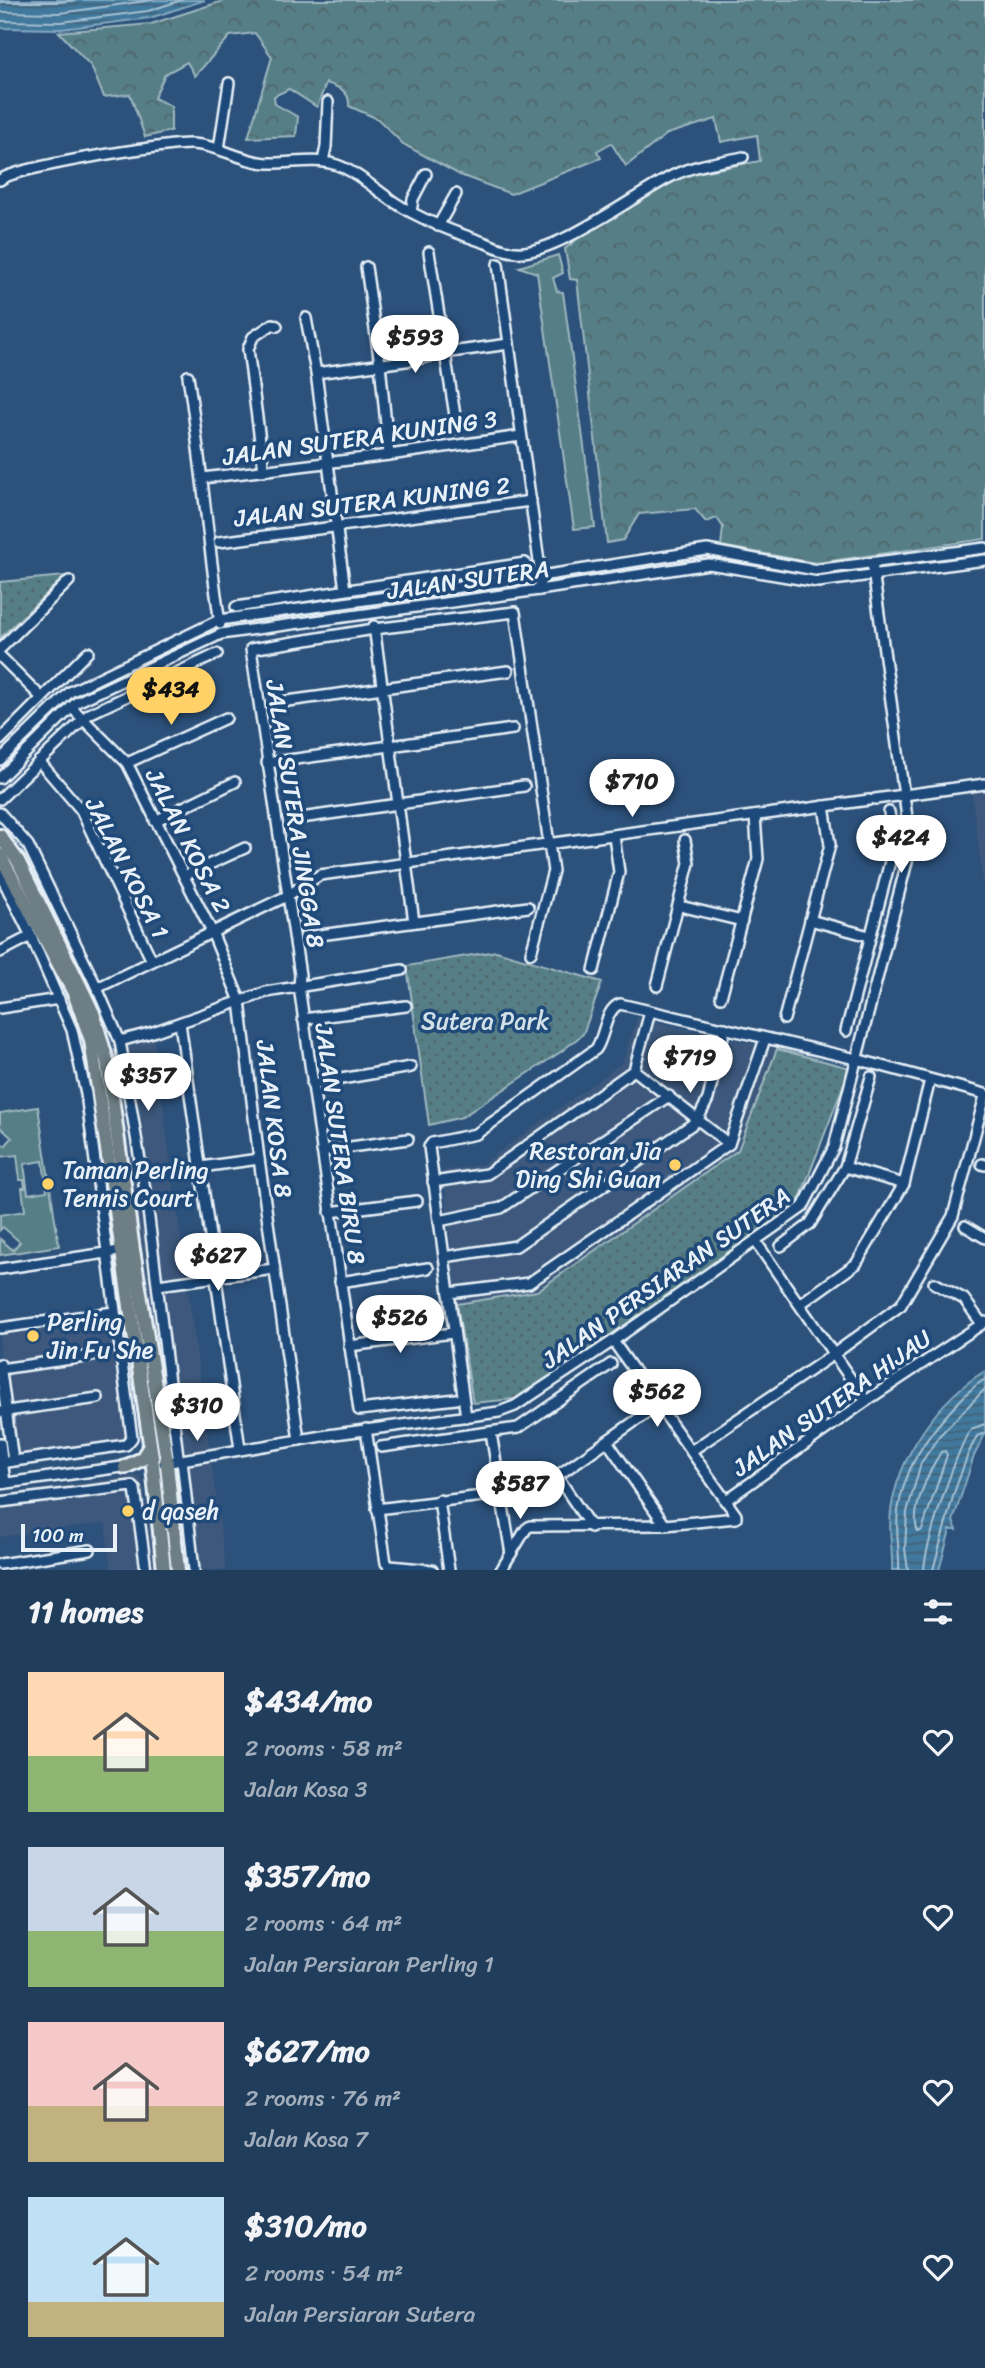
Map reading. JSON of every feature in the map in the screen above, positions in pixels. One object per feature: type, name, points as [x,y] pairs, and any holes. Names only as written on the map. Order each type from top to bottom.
[{"type":"main road","points":[[0,836],[18,861],[93,1013],[107,1061],[164,1570]]},
{"type":"main road","points":[[0,855],[74,993],[96,1060],[127,1250],[138,1276],[173,1456],[168,1478],[178,1570]]},
{"type":"main road","points":[[125,1467],[150,1458]]},
{"type":"main road","points":[[125,1467],[141,1470],[154,1481]]},
{"type":"street","points":[[219,149],[229,83]]},
{"type":"street","points":[[323,161],[328,102]]},
{"type":"street","points":[[0,180],[4,176],[29,169],[168,145],[193,144],[269,163],[323,161],[338,165],[411,212],[438,226],[517,253],[540,249],[588,226],[673,175],[743,157]]},
{"type":"street","points":[[411,212],[426,174]]},
{"type":"street","points":[[438,226],[456,194]]},
{"type":"street","points":[[429,252],[457,428]]},
{"type":"street","points":[[498,264],[541,576],[539,590]]},
{"type":"street","points":[[366,267],[380,364],[389,455]]},
{"type":"street","points":[[306,318],[345,590]]},
{"type":"street","points":[[264,471],[248,349],[253,337],[273,324],[277,326]]},
{"type":"street","points":[[316,373],[509,344]]},
{"type":"street","points":[[188,376],[221,634]]},
{"type":"street","name":"JALAN SUTERA KUNING 3","points":[[203,478],[522,436]]},
{"type":"street","name":"JALAN SUTERA KUNING 2","points":[[219,542],[531,501]]},
{"type":"street","name":"JALAN SUTERA","points":[[0,760],[70,692],[219,620],[707,551],[815,570],[985,548]]},
{"type":"street","name":"JALAN SUTERA","points":[[0,778],[71,707],[221,634],[373,622],[539,590],[709,564],[818,582],[985,560]]},
{"type":"street","points":[[236,607],[525,563]]},
{"type":"street","name":"JALAN PERSIARAN SUTERA","points":[[3,1483],[125,1467],[150,1458],[238,1449],[499,1412],[515,1406],[613,1341],[803,1207],[834,1147],[907,866],[909,832],[872,564]]},
{"type":"street","points":[[0,649],[69,580]]},
{"type":"street","points":[[370,599],[414,922]]},
{"type":"street","points":[[373,622],[514,612],[553,871],[531,953]]},
{"type":"street","name":"JALAN SUTERA JINGGA 8","points":[[299,986],[300,975],[251,649],[373,622]]},
{"type":"street","points":[[0,740],[88,652]]},
{"type":"street","points":[[0,799],[83,719],[218,654]]},
{"type":"street","points":[[0,656],[42,698],[49,713]]},
{"type":"street","points":[[280,702],[508,671]]},
{"type":"street","points":[[42,698],[57,704]]},
{"type":"street","name":"JALAN KOSA 2","points":[[71,707],[127,763],[212,932]]},
{"type":"street","points":[[127,763],[226,718]]},
{"type":"street","points":[[267,763],[513,729]]},
{"type":"street","name":"JALAN KOSA 1","points":[[39,761],[81,810],[152,961]]},
{"type":"street","points":[[155,821],[236,782]]},
{"type":"street","points":[[97,988],[287,896],[320,875],[985,784]]},
{"type":"street","points":[[294,819],[524,786]]},
{"type":"street","points":[[784,1019],[830,845],[824,806]]},
{"type":"street","points":[[846,1031],[894,846],[889,812]]},
{"type":"street","points":[[0,813],[28,845],[97,988],[120,1041],[125,1060],[158,1285],[173,1456],[194,1570]]},
{"type":"street","points":[[721,997],[758,859],[755,816]]},
{"type":"street","points":[[594,970],[619,872],[614,836]]},
{"type":"street","points":[[657,986],[680,906],[689,863],[685,840]]},
{"type":"street","points":[[184,876],[245,848]]},
{"type":"street","points":[[0,874],[31,936],[72,1030],[86,1094],[132,1438],[130,1442],[116,1446],[1,1463]]},
{"type":"street","points":[[680,906],[742,921]]},
{"type":"street","points":[[305,937],[528,907]]},
{"type":"street","points":[[810,920],[869,936]]},
{"type":"street","name":"JALAN KOSA 8","points":[[212,932],[240,1001],[259,1159],[299,1440]]},
{"type":"street","points":[[0,952],[31,936]]},
{"type":"street","points":[[120,1041],[266,992],[401,970]]},
{"type":"street","name":"JALAN SUTERA BIRU 8","points":[[299,986],[359,1410],[456,1399]]},
{"type":"street","points":[[0,1007],[59,999]]},
{"type":"street","points":[[466,1416],[429,1150],[432,1143],[476,1134],[596,1049],[605,1031],[611,1009],[620,1004],[725,1028],[856,1059],[985,1095],[953,1216],[901,1305],[691,1451]]},
{"type":"street","points":[[303,1019],[406,1006]]},
{"type":"street","points":[[433,1182],[487,1174],[634,1070],[650,1012]]},
{"type":"street","points":[[180,1023],[217,1278],[238,1449]]},
{"type":"street","points":[[444,1258],[516,1246],[697,1121],[708,1099],[725,1028]]},
{"type":"street","points":[[449,1293],[529,1283],[729,1144],[765,1039]]},
{"type":"street","points":[[107,1061],[125,1060]]},
{"type":"street","points":[[312,1084],[411,1067]]},
{"type":"street","points":[[634,1070],[729,1144]]},
{"type":"street","points":[[782,1246],[810,1224],[845,1167],[871,1077]]},
{"type":"street","points":[[800,1304],[856,1264],[904,1184],[930,1080]]},
{"type":"street","points":[[439,1220],[501,1208],[669,1096]]},
{"type":"street","points":[[322,1151],[408,1139]]},
{"type":"street","points":[[201,1167],[259,1159]]},
{"type":"street","points":[[845,1167],[904,1184]]},
{"type":"street","points":[[331,1212],[417,1201]]},
{"type":"street","points":[[965,1226],[985,1238]]},
{"type":"street","points":[[756,1242],[866,1401]]},
{"type":"street","points":[[0,1269],[127,1250]]},
{"type":"street","points":[[340,1282],[428,1268]]},
{"type":"street","points":[[158,1285],[274,1269]]},
{"type":"street","points":[[138,1276],[156,1274]]},
{"type":"street","points":[[934,1283],[964,1299],[983,1323]]},
{"type":"street","points":[[0,1328],[114,1312]]},
{"type":"street","name":"JALAN SUTERA HIJAU","points":[[501,1570],[530,1526],[665,1525],[736,1518],[725,1501],[866,1401],[983,1323]]},
{"type":"street","points":[[349,1346],[453,1333]]},
{"type":"street","points":[[613,1341],[725,1501]]},
{"type":"street","points":[[13,1461],[3,1411],[0,1367],[92,1356]]},
{"type":"street","points":[[381,1447],[517,1428],[611,1364]]},
{"type":"street","points":[[3,1411],[98,1398]]},
{"type":"street","points":[[377,1509],[531,1490],[557,1476],[658,1405]]},
{"type":"street","points":[[366,1429],[385,1561],[390,1566],[432,1570]]},
{"type":"street","points":[[491,1433],[511,1554]]},
{"type":"street","points":[[607,1441],[665,1525]]},
{"type":"street","points":[[0,1443],[3,1483]]},
{"type":"street","points":[[557,1476],[591,1527]]},
{"type":"street","points":[[0,1503],[132,1486],[135,1489],[146,1570]]},
{"type":"street","points":[[439,1500],[449,1570]]},
{"type":"street","points":[[0,1564],[90,1550]]},
{"type":"shaded area","points":[[985,788],[985,897],[971,790]]},
{"type":"shaded area","points":[[637,1018],[777,1049],[738,1149],[537,1291],[457,1304],[443,1171],[482,1164],[622,1063]]},
{"type":"shaded area","points":[[152,1025],[226,1570],[185,1570],[111,1036]]},
{"type":"shaded area","points":[[120,1310],[138,1439],[131,1451],[10,1467],[0,1398],[0,1326]]},
{"type":"shaded area","points":[[138,1475],[142,1479],[157,1570],[111,1570],[105,1523],[0,1537],[0,1494]]},
{"type":"green space","points":[[226,0],[985,0],[985,539],[816,563],[721,546],[723,527],[717,518],[706,522],[695,509],[639,514],[623,540],[607,543],[577,280],[570,279],[565,249],[583,234],[685,175],[760,161],[757,135],[721,142],[716,119],[667,134],[626,166],[611,143],[597,151],[601,158],[511,194],[460,175],[403,144],[378,119],[349,106],[348,97],[343,90],[326,83],[317,107],[289,89],[274,96],[275,104],[298,117],[296,136],[248,138],[272,57],[255,33],[230,36],[195,76],[187,62],[165,74],[154,98],[171,106],[171,131],[145,137],[130,94],[104,97],[91,66],[59,32],[151,24]]},
{"type":"green space","points":[[558,255],[563,273],[553,278],[557,291],[563,292],[595,527],[574,529],[537,273],[519,267]]},
{"type":"green space","points":[[65,576],[0,638],[0,582]]},
{"type":"green space","name":"Sutera Park","points":[[496,951],[602,982],[583,1034],[562,1051],[462,1117],[429,1125],[407,966]]},
{"type":"green space","points":[[777,1049],[850,1068],[797,1206],[581,1356],[514,1399],[473,1403],[457,1304],[537,1291],[738,1150]]},
{"type":"green space","name":"Taman Perling Tennis Court","points":[[38,1107],[59,1246],[0,1255],[0,1239],[13,1250],[20,1242],[3,1227],[0,1230],[0,1215],[25,1211],[22,1188],[25,1188],[24,1180],[20,1180],[17,1155],[0,1157],[0,1142],[5,1146],[12,1138],[0,1127],[0,1113]],"holes":[[[43,1161],[47,1191],[28,1194],[24,1164]]]},
{"type":"water","points":[[0,0],[205,0],[150,18],[61,29],[0,28]]},
{"type":"water","points":[[985,1371],[985,1434],[974,1456],[953,1521],[957,1530],[950,1530],[939,1570],[892,1570],[891,1511],[895,1491],[911,1450],[936,1413],[951,1397]]},
{"type":"place","name":"Restoran Jia Ding Shi Guan","points":[[675,1165]]},
{"type":"place","name":"Taman Perling Tennis Court","points":[[48,1184]]},
{"type":"place","name":"Perling Jin Fu She","points":[[33,1336]]},
{"type":"place","name":"d qaseh","points":[[128,1511]]}]
